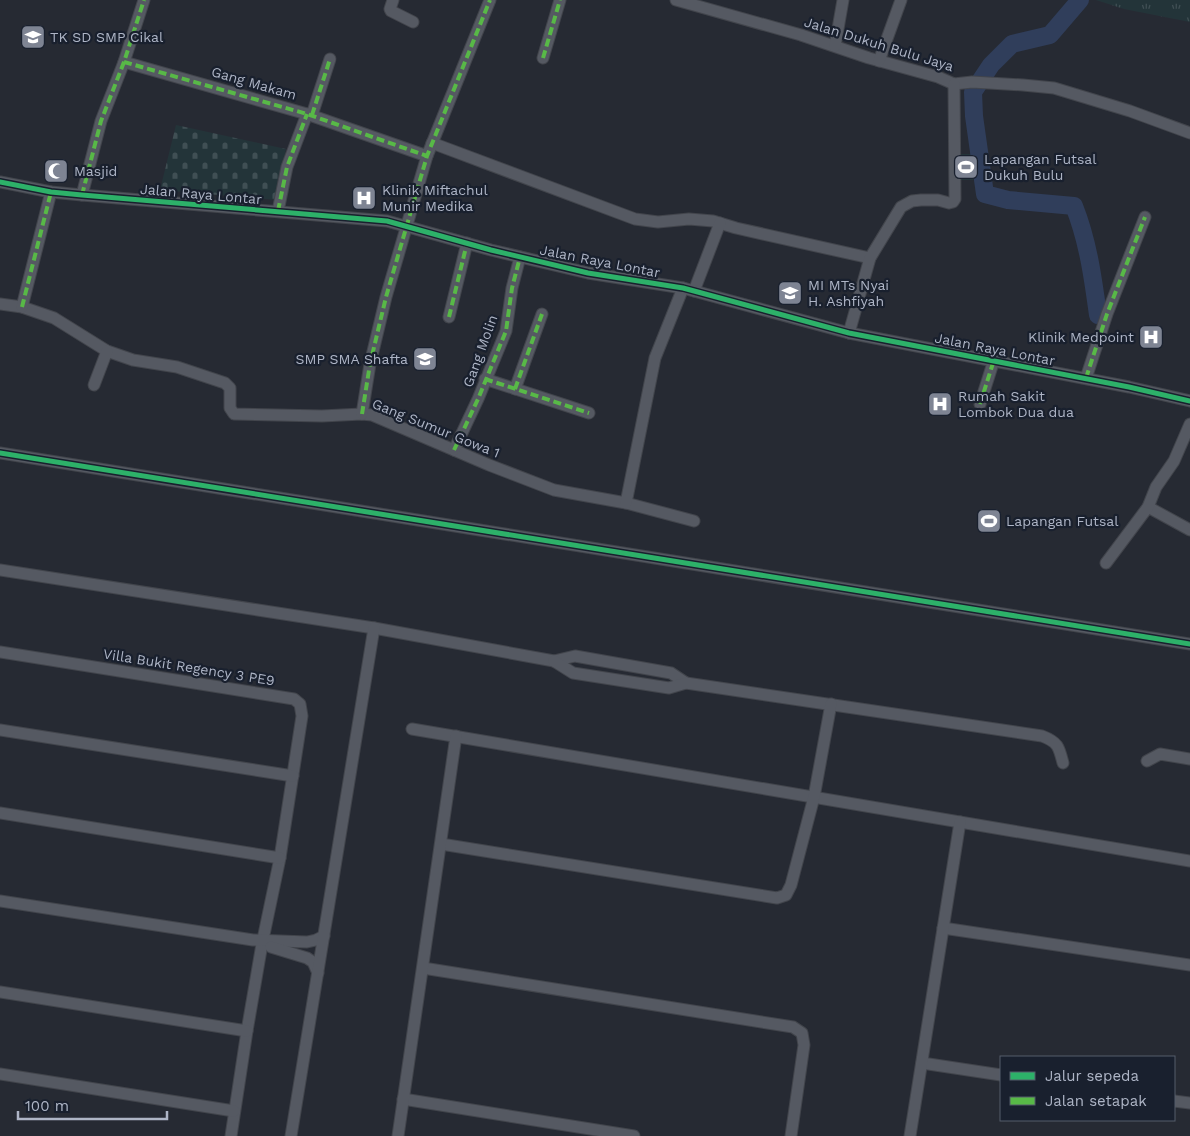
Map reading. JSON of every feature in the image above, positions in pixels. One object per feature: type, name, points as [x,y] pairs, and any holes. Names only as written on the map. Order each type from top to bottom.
[{"type":"street","points":[[82,195],[101,120],[124,62],[144,0]]},
{"type":"street","points":[[394,0],[391,11],[413,22]]},
{"type":"street","points":[[362,414],[370,364],[406,226],[427,156],[490,0]]},
{"type":"street","points":[[543,58],[560,0]]},
{"type":"street","name":"Jalan Dukuh Bulu Jaya","points":[[676,0],[693,2],[938,77],[954,84],[972,82],[1023,84],[1054,88],[1130,111],[1190,133]]},
{"type":"street","points":[[835,46],[843,0]]},
{"type":"street","points":[[879,60],[901,0]]},
{"type":"street","points":[[330,59],[309,114],[427,156]]},
{"type":"street","name":"Gang Makam","points":[[124,62],[309,114],[287,167],[278,211]]},
{"type":"street","points":[[849,333],[870,258],[901,207],[905,204],[921,200],[938,200],[948,203],[954,201],[956,184],[954,84]]},
{"type":"street","points":[[432,143],[489,166],[635,219],[658,222],[702,219],[870,258]]},
{"type":"street","name":"Jalan Raya Lontar","points":[[0,182],[51,192],[371,218],[588,273],[688,289],[849,333],[1086,378],[1190,401]]},
{"type":"street","points":[[22,307],[51,192]]},
{"type":"street","points":[[1086,378],[1107,314],[1145,218]]},
{"type":"street","points":[[626,503],[655,358],[720,223]]},
{"type":"street","points":[[449,317],[467,243]]},
{"type":"street","name":"Gang Molin","points":[[454,450],[478,399],[506,331],[512,288],[520,257]]},
{"type":"street","name":"Gang Sumur Gowa 1","points":[[0,304],[22,307],[54,318],[108,351],[133,360],[177,368],[225,383],[230,388],[231,411],[238,415],[372,415],[554,490],[626,503],[694,521]]},
{"type":"street","points":[[515,389],[542,314]]},
{"type":"street","points":[[94,385],[108,351]]},
{"type":"street","points":[[980,404],[994,360]]},
{"type":"street","points":[[486,379],[589,413]]},
{"type":"street","points":[[1106,563],[1148,507],[1156,487],[1174,461],[1190,424]]},
{"type":"street","points":[[0,454],[1190,644]]},
{"type":"street","points":[[1148,507],[1190,530]]},
{"type":"street","points":[[0,570],[374,628],[554,661],[575,656],[671,674],[686,684]]},
{"type":"street","points":[[291,1136],[374,628]]},
{"type":"street","name":"Villa Bukit Regency 3 PE9","points":[[0,652],[294,699],[300,704],[302,716],[280,858],[259,942],[231,1136]]},
{"type":"street","points":[[554,661],[573,674],[669,688],[686,684],[1042,736],[1054,740],[1060,750],[1063,763]]},
{"type":"street","points":[[441,844],[777,898],[786,895],[791,885],[814,797],[831,704]]},
{"type":"street","points":[[412,729],[1190,861]]},
{"type":"street","points":[[0,730],[293,776]]},
{"type":"street","points":[[398,1136],[456,736]]},
{"type":"street","points":[[1147,761],[1160,754],[1190,759]]},
{"type":"street","points":[[0,813],[280,858]]},
{"type":"street","points":[[910,1136],[960,822]]},
{"type":"street","points":[[0,901],[259,942],[307,942],[324,936]]},
{"type":"street","points":[[943,928],[1190,965]]},
{"type":"street","points":[[259,942],[308,958],[318,972]]},
{"type":"street","points":[[423,968],[794,1027],[802,1033],[804,1046],[791,1136]]},
{"type":"street","points":[[0,992],[247,1030]]},
{"type":"street","points":[[922,1063],[1000,1075]]},
{"type":"street","points":[[0,1074],[234,1111]]},
{"type":"street","points":[[403,1099],[634,1136]]},
{"type":"street","points":[[1175,1101],[1190,1103]]},
{"type":"green space","points":[[1096,0],[1190,0],[1190,22],[1124,9]]},
{"type":"green space","points":[[176,125],[286,149],[277,200],[160,190]]},
{"type":"green space","name":"Lapangan Futsal Dukuh Bulu","points":[[959,154],[974,154],[973,180],[959,180]]},
{"type":"waterway","points":[[1080,0],[1050,35],[1012,44],[991,65],[973,92],[974,116],[985,194],[1008,200],[1074,206],[1092,273],[1098,315]]},
{"type":"marked path","points":[[82,195],[101,121],[124,62],[144,0]]},
{"type":"marked path","points":[[362,414],[370,364],[386,297],[427,156],[490,0]]},
{"type":"marked path","points":[[543,58],[560,0]]},
{"type":"marked path","points":[[312,115],[330,59]]},
{"type":"marked path","points":[[124,62],[307,114],[427,156]]},
{"type":"marked path","points":[[278,211],[287,167],[307,114]]},
{"type":"marked path","points":[[22,307],[51,192]]},
{"type":"marked path","points":[[1086,378],[1107,314],[1145,217]]},
{"type":"marked path","points":[[449,317],[467,243]]},
{"type":"marked path","points":[[454,450],[478,399],[506,331],[512,288],[520,257]]},
{"type":"marked path","points":[[515,389],[542,314]]},
{"type":"marked path","points":[[980,404],[994,360]]},
{"type":"marked path","points":[[485,379],[589,413]]},
{"type":"cycle path","points":[[0,182],[51,192],[387,221],[491,250],[588,273],[683,288],[849,333],[1129,387],[1190,401]]},
{"type":"cycle path","points":[[0,453],[1190,644]]},
{"type":"place","name":"TK SD SMP Cikal","points":[[33,37]]},
{"type":"place","name":"Lapangan Futsal Dukuh Bulu","points":[[966,167]]},
{"type":"place","name":"Masjid","points":[[56,171]]},
{"type":"place","name":"Klinik Miftachul Munir Medika","points":[[364,198]]},
{"type":"place","name":"MI MTs Nyai H. Ashfiyah","points":[[790,293]]},
{"type":"place","name":"Klinik Medpoint","points":[[1151,337]]},
{"type":"place","name":"SMP SMA Shafta","points":[[425,359]]},
{"type":"place","name":"Rumah Sakit Lombok Dua dua","points":[[940,404]]},
{"type":"place","name":"Lapangan Futsal","points":[[989,521]]}]
